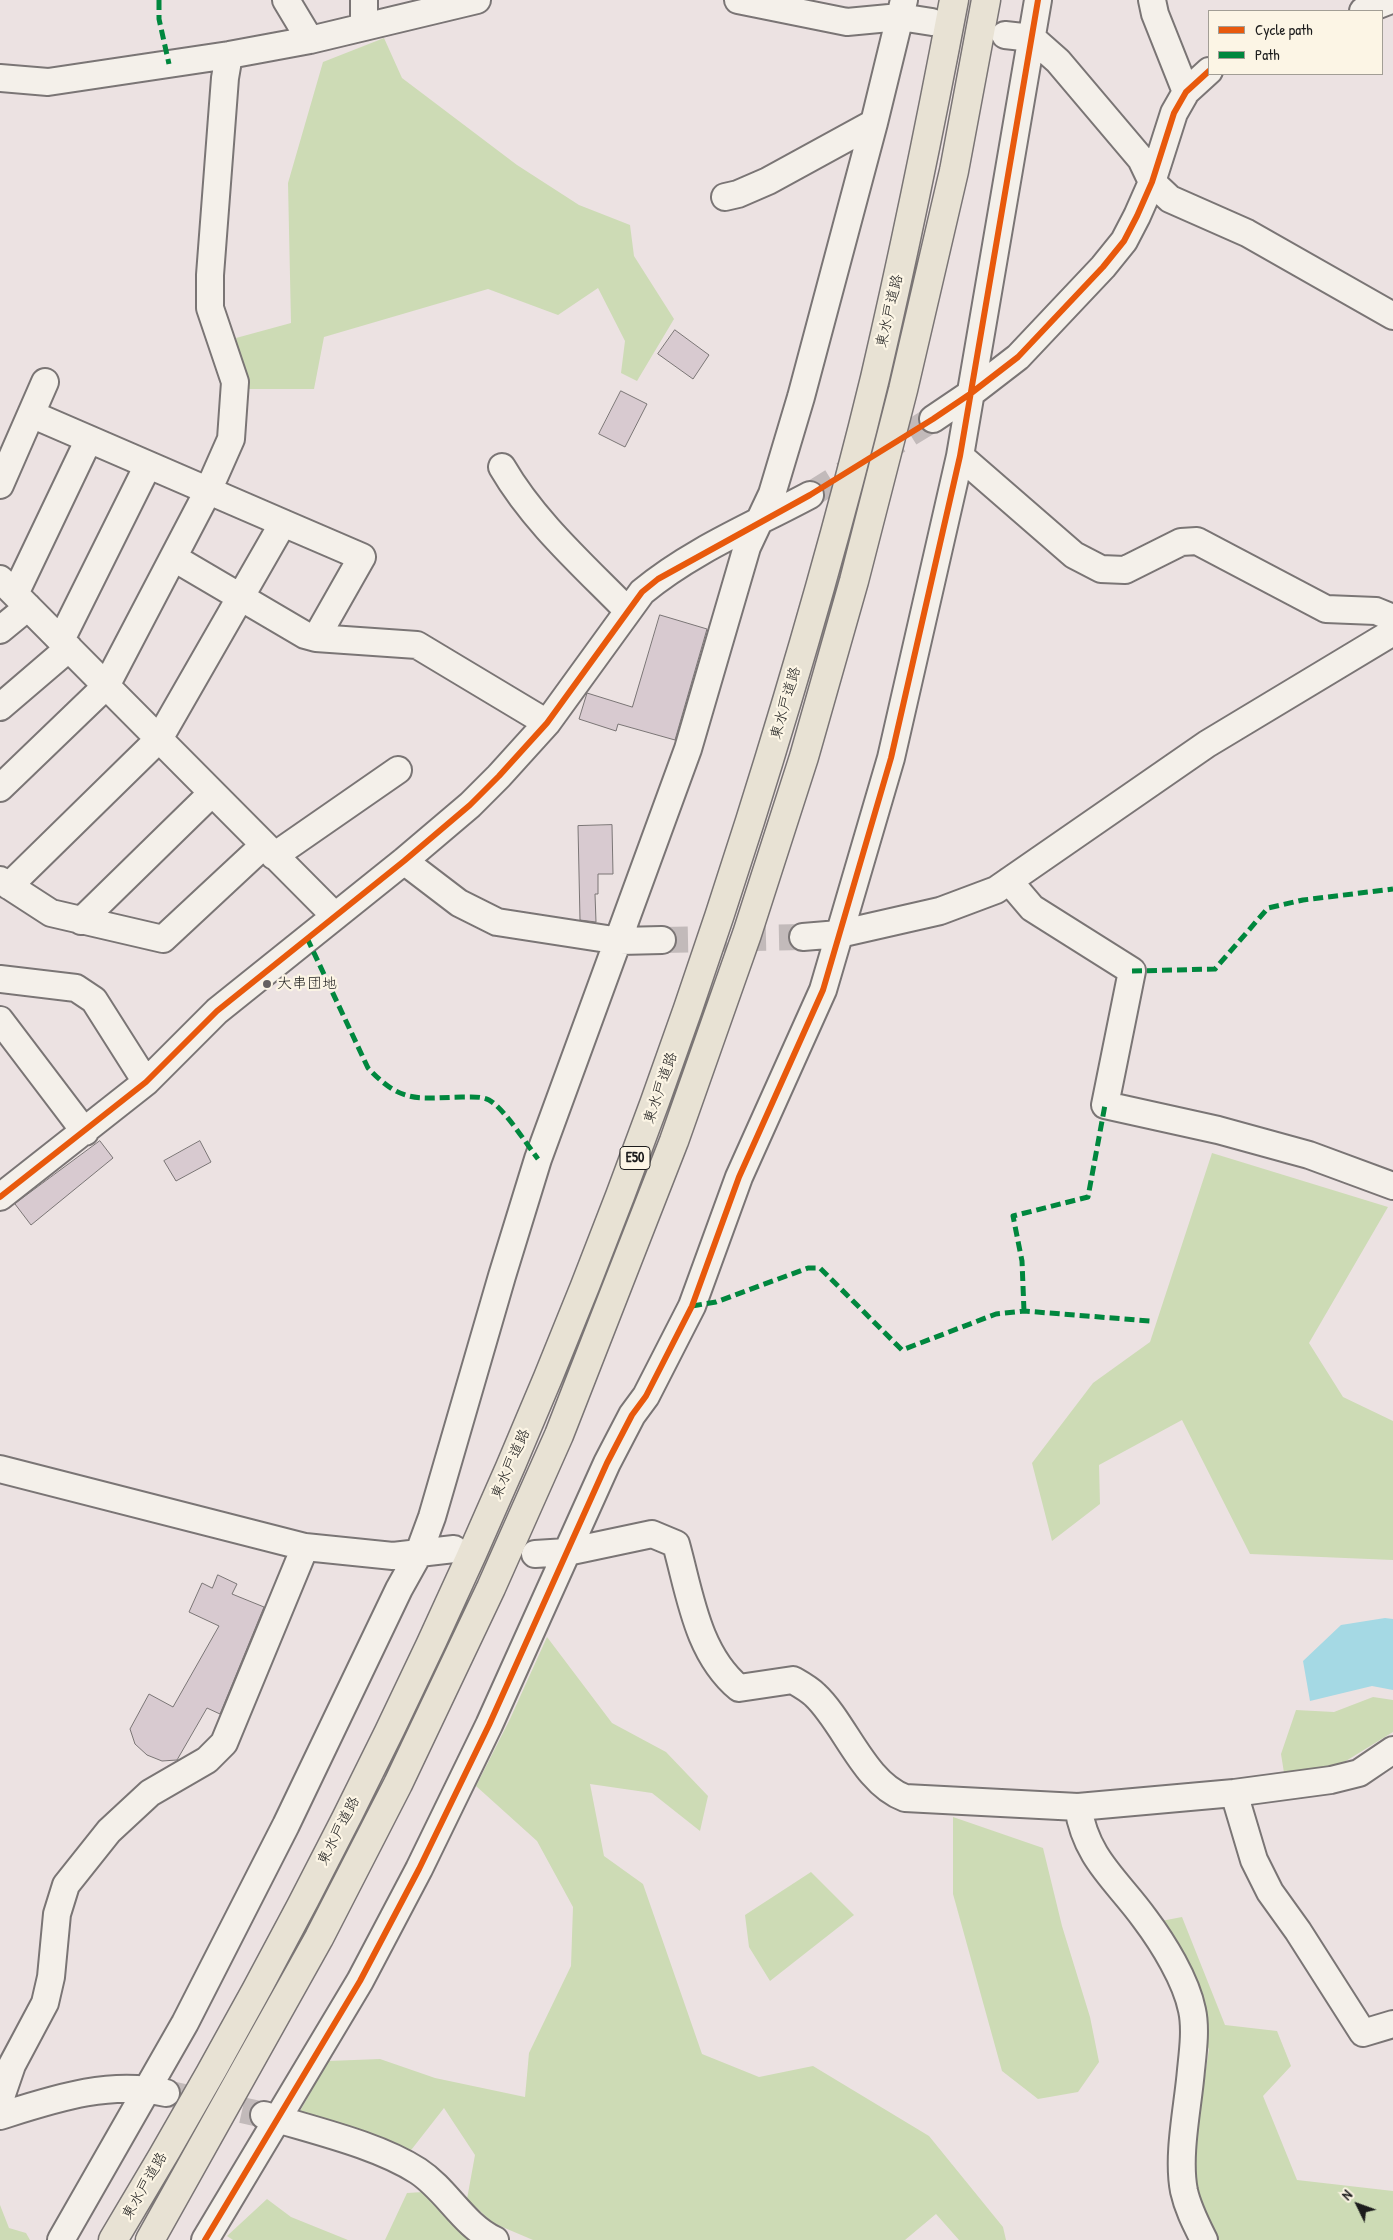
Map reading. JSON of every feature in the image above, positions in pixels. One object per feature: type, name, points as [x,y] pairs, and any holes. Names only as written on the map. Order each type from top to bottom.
[{"type":"highway","name":"東水戸道路","points":[[113,2240],[215,2066],[291,1924],[375,1760],[462,1576],[528,1426],[646,1131],[717,925],[774,744],[824,573],[878,364],[924,158],[954,0]]},
{"type":"highway","name":"東水戸道路","points":[[150,2240],[319,1938],[406,1766],[491,1588],[559,1435],[674,1141],[750,924],[804,757],[854,581],[903,390],[954,171],[986,0]]},
{"type":"street","points":[[286,0],[310,40]]},
{"type":"street","points":[[364,0],[364,27]]},
{"type":"street","points":[[0,78],[48,82],[229,55],[310,40],[477,0]]},
{"type":"street","points":[[738,0],[847,22],[902,8],[932,22]]},
{"type":"street","points":[[205,2240],[270,2117],[360,1981],[419,1869],[568,1552],[606,1464],[632,1414],[646,1396],[692,1306],[739,1177],[823,990],[891,758],[960,456],[1038,0]]},
{"type":"street","points":[[1152,0],[1155,14],[1186,92]]},
{"type":"street","points":[[1366,10],[1391,0]]},
{"type":"street","points":[[61,2240],[157,2091],[185,2023],[286,1826],[399,1589],[418,1555],[432,1517],[538,1159],[620,941],[688,749],[748,547],[772,494],[801,397],[874,123],[902,8]]},
{"type":"street","points":[[1004,35],[1032,38],[1058,61],[1141,160],[1152,182],[1170,199],[1246,233],[1393,316]]},
{"type":"street","points":[[0,788],[106,686],[208,491],[231,439],[235,382],[210,308],[210,283],[225,78],[229,55]]},
{"type":"street","points":[[933,419],[970,394],[1018,357],[1103,267],[1124,241],[1152,182],[1171,122],[1186,92],[1208,72]]},
{"type":"street","points":[[725,197],[738,194],[768,181],[874,123]]},
{"type":"street","points":[[0,485],[45,382]]},
{"type":"street","points":[[31,414],[362,557],[316,638]]},
{"type":"street","points":[[0,630],[14,593],[88,439]]},
{"type":"street","points":[[960,456],[1074,555],[1101,569],[1124,570],[1180,542],[1197,541],[1326,609],[1376,611],[1393,618]]},
{"type":"street","points":[[0,706],[65,644],[148,465]]},
{"type":"street","points":[[502,467],[519,496],[540,521],[628,611]]},
{"type":"street","points":[[0,1197],[85,1132],[146,1082],[217,1011],[404,861],[476,799],[547,723],[642,592],[658,579],[810,494]]},
{"type":"street","points":[[283,523],[159,739],[5,883],[51,913],[163,940],[269,851],[398,770]]},
{"type":"street","points":[[174,558],[305,635],[316,638],[417,645],[547,723]]},
{"type":"street","points":[[14,593],[335,916]]},
{"type":"street","points":[[803,937],[839,934],[940,911],[996,890],[1207,744],[1393,632]]},
{"type":"street","points":[[80,921],[212,793]]},
{"type":"street","points":[[404,861],[459,903],[498,922],[620,941],[662,940]]},
{"type":"street","points":[[1009,881],[1032,908],[1132,971],[1105,1105],[1218,1130],[1309,1155],[1393,1186]]},
{"type":"street","points":[[0,979],[76,988],[94,1000],[146,1082]]},
{"type":"street","points":[[0,1020],[85,1132]]},
{"type":"street","points":[[0,1469],[305,1547],[393,1556],[418,1555],[454,1549]]},
{"type":"street","points":[[535,1554],[568,1552],[652,1534],[676,1544],[701,1635],[722,1674],[739,1688],[793,1680],[815,1695],[877,1778],[891,1793],[905,1798],[1078,1807],[1234,1793],[1331,1780],[1359,1773],[1393,1750]]},
{"type":"street","points":[[0,2100],[12,2065],[44,2003],[51,1977],[57,1914],[66,1885],[109,1831],[150,1793],[207,1760],[224,1743],[305,1547]]},
{"type":"street","points":[[1234,1793],[1254,1860],[1270,1892],[1298,1931],[1363,2033],[1393,2024]]},
{"type":"street","points":[[1078,1807],[1080,1819],[1092,1850],[1107,1875],[1145,1919],[1184,1984],[1192,2011],[1193,2050],[1183,2160],[1184,2180],[1190,2211],[1204,2240]]},
{"type":"street","points":[[0,2116],[53,2099],[80,2094],[113,2089],[157,2091]]},
{"type":"street","points":[[270,2117],[314,2128],[393,2158],[418,2172],[446,2195],[470,2223],[495,2240]]},
{"type":"green space","points":[[384,38],[402,78],[517,165],[579,205],[630,225],[634,256],[674,319],[637,381],[621,373],[625,341],[598,288],[558,315],[488,289],[324,337],[314,389],[246,389],[236,338],[291,323],[288,183],[323,62]]},
{"type":"green space","points":[[1212,1153],[1388,1207],[1309,1343],[1343,1397],[1393,1421],[1393,1560],[1250,1554],[1182,1420],[1099,1465],[1100,1504],[1052,1541],[1032,1463],[1093,1383],[1150,1342]]},
{"type":"green space","points":[[547,1637],[612,1723],[666,1752],[708,1796],[700,1831],[652,1793],[590,1784],[604,1856],[643,1884],[702,2054],[759,2077],[813,2066],[929,2136],[1003,2227],[1006,2240],[959,2240],[936,2214],[905,2240],[533,2240],[493,2223],[467,2199],[475,2155],[444,2108],[408,2154],[299,2113],[328,2061],[380,2059],[435,2078],[525,2097],[529,2053],[571,1966],[573,1907],[537,1841],[476,1786],[510,1719]]},
{"type":"green space","points":[[1373,1697],[1393,1700],[1393,1732],[1341,1764],[1285,1779],[1281,1754],[1296,1710],[1334,1712]]},
{"type":"green space","points":[[953,1817],[1043,1848],[1062,1926],[1090,2017],[1099,2062],[1078,2092],[1038,2099],[1002,2071],[953,1894]]},
{"type":"green space","points":[[811,1872],[854,1915],[770,1981],[749,1947],[745,1915]]},
{"type":"green space","points":[[1182,1917],[1225,2025],[1277,2031],[1291,2066],[1263,2096],[1297,2180],[1393,2191],[1393,2240],[1219,2240],[1196,2201],[1193,2155],[1209,2049],[1135,1926]]},
{"type":"green space","points":[[423,2192],[474,2240],[385,2240],[407,2193]]},
{"type":"green space","points":[[267,2199],[291,2217],[348,2240],[233,2240],[227,2236]]},
{"type":"green space","points":[[0,2205],[9,2228],[26,2233],[30,2240],[0,2240]]},
{"type":"water","points":[[1385,1618],[1393,1619],[1393,1690],[1372,1686],[1310,1701],[1303,1661],[1341,1625]]},
{"type":"building","points":[[675,330],[709,355],[693,379],[658,354]]},
{"type":"building","points":[[621,391],[647,404],[625,447],[599,434]]},
{"type":"building","points":[[660,615],[707,629],[675,740],[618,724],[616,731],[579,719],[587,693],[632,707]]},
{"type":"building","points":[[612,825],[613,874],[598,874],[598,894],[595,894],[596,922],[580,920],[578,826]]},
{"type":"building","points":[[100,1141],[113,1158],[31,1225],[15,1204]]},
{"type":"building","points":[[200,1141],[211,1162],[176,1181],[164,1161]]},
{"type":"building","points":[[218,1575],[237,1584],[232,1594],[264,1607],[220,1714],[207,1708],[177,1760],[162,1761],[147,1755],[135,1744],[130,1729],[149,1694],[173,1707],[219,1626],[189,1612],[202,1583],[212,1588]]},
{"type":"tunnel","points":[[810,495],[933,419]]},
{"type":"tunnel","points":[[662,940],[803,937]]},
{"type":"tunnel","points":[[166,2093],[264,2115]]},
{"type":"marked path","points":[[159,0],[159,19],[169,64]]},
{"type":"marked path","points":[[1132,971],[1215,969],[1268,908],[1303,900],[1393,889]]},
{"type":"marked path","points":[[307,938],[368,1068],[380,1080],[401,1093],[421,1098],[476,1097],[489,1100],[508,1118],[538,1159]]},
{"type":"marked path","points":[[1024,1311],[1022,1261],[1013,1216],[1088,1197],[1105,1105]]},
{"type":"marked path","points":[[692,1306],[716,1302],[808,1268],[820,1268],[902,1350],[996,1314],[1024,1311],[1150,1321]]},
{"type":"cycle path","points":[[205,2240],[360,1981],[419,1869],[489,1725],[607,1463],[632,1415],[646,1396],[692,1306],[739,1177],[823,990],[891,758],[960,456],[1038,0]]},
{"type":"cycle path","points":[[0,1197],[146,1082],[217,1011],[404,861],[470,805],[547,723],[642,592],[658,579],[810,495],[933,419],[970,394],[1018,357],[1103,267],[1124,241],[1152,182],[1174,113],[1186,92],[1208,72]]},
{"type":"place","name":"大串団地","points":[[267,984]]}]
